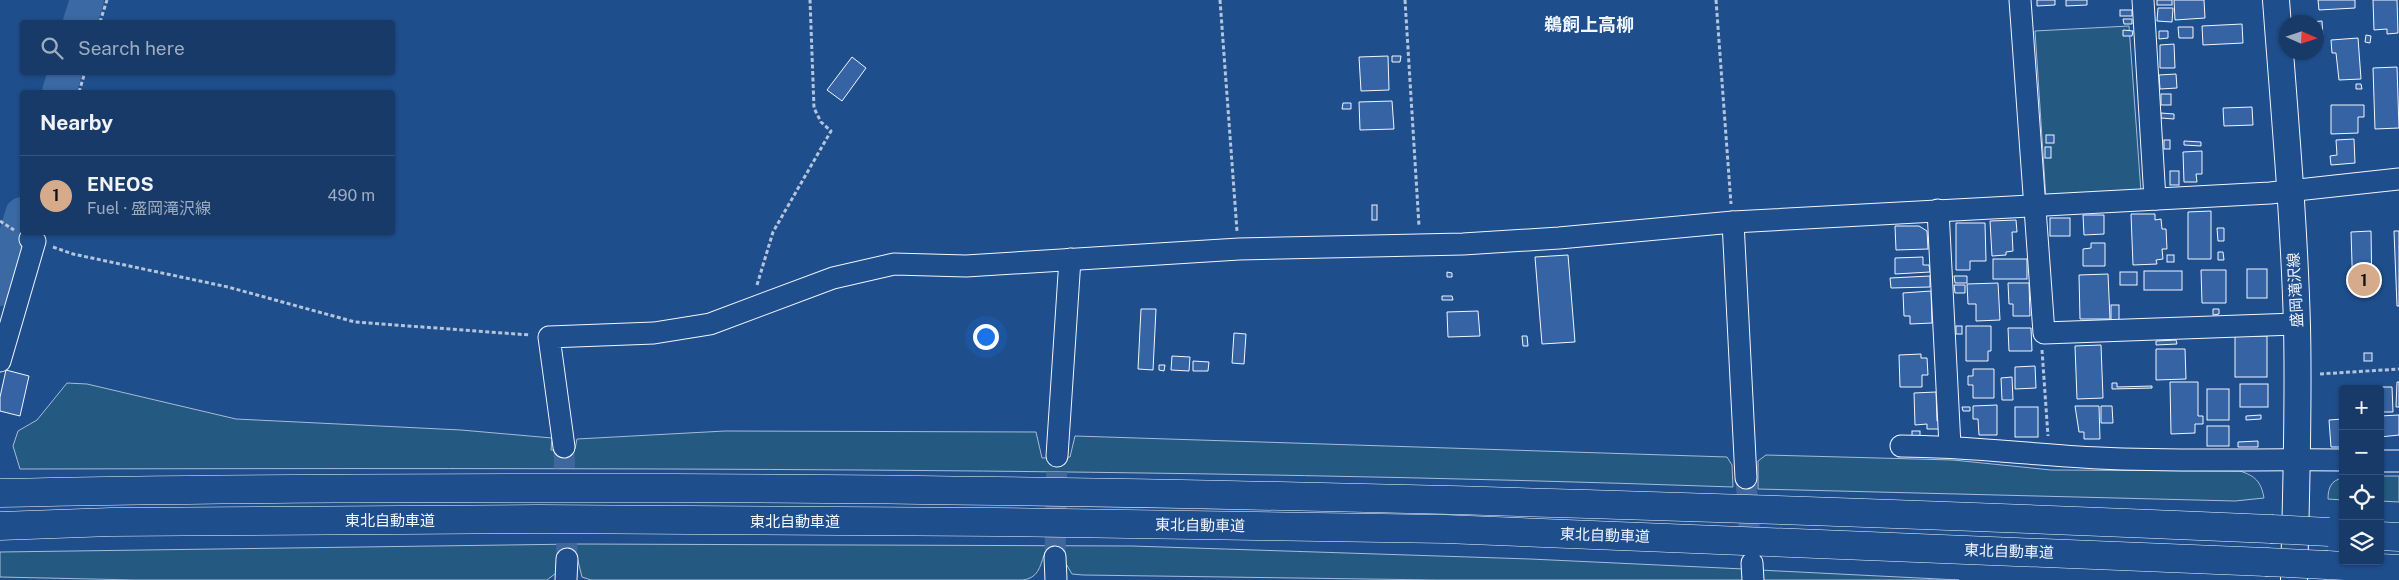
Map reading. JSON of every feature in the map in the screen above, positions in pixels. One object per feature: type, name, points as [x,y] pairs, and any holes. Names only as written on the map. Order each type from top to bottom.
[{"type":"highway","name":"東北自動車道","points":[[0,493],[530,488],[994,489],[1427,498],[1851,511],[2336,533]]},
{"type":"highway","name":"東北自動車道","points":[[0,526],[111,522],[529,519],[1015,522],[1445,529],[2399,569]]},
{"type":"highway","points":[[2384,536],[2399,537]]},
{"type":"main road","name":"盛岡滝沢線","points":[[2276,0],[2290,191],[2297,324],[2298,460],[2294,580]]},
{"type":"street","points":[[2020,0],[2044,333],[2297,324]]},
{"type":"street","points":[[2143,0],[2155,199]]},
{"type":"street","points":[[564,446],[549,337],[654,333],[710,324],[833,278],[894,264],[966,266],[1239,249],[1420,245],[1559,238],[1733,222],[2290,191],[2399,179]]},
{"type":"street","points":[[1938,210],[1950,446]]},
{"type":"street","points":[[1733,222],[1746,478]]},
{"type":"street","points":[[0,361],[32,240]]},
{"type":"street","points":[[1057,456],[1070,259]]},
{"type":"street","points":[[1901,446],[1950,446],[2050,456],[2150,460],[2339,460]]},
{"type":"street","points":[[2384,461],[2399,461]]},
{"type":"street","points":[[1055,557],[1056,580]]},
{"type":"path","points":[[101,20],[107,0]]},
{"type":"path","points":[[758,306],[755,293],[772,232],[831,131],[821,122],[814,108],[810,0]]},
{"type":"path","points":[[1220,0],[1239,249]]},
{"type":"path","points":[[1405,0],[1420,245]]},
{"type":"path","points":[[1716,0],[1733,222]]},
{"type":"path","points":[[80,90],[84,75]]},
{"type":"path","points":[[0,221],[10,228]]},
{"type":"path","points":[[32,240],[73,254],[228,287],[355,322],[549,337]]},
{"type":"path","points":[[2044,333],[2042,345],[2050,456]]},
{"type":"path","points":[[2298,375],[2399,369]]},
{"type":"shaded area","points":[[2129,26],[2141,192],[2046,199],[2035,31]]},
{"type":"shaded area","points":[[67,383],[87,384],[236,419],[461,430],[552,438],[551,450],[575,449],[577,439],[725,431],[1036,432],[1042,458],[1070,457],[1075,436],[1727,457],[1732,465],[1733,487],[1519,480],[1091,472],[662,469],[20,469],[13,446],[18,431],[37,420]]},
{"type":"shaded area","points":[[1766,455],[1953,460],[2051,470],[2240,471],[2250,475],[2259,483],[2264,498],[2235,501],[1758,489],[1758,461]]},
{"type":"shaded area","points":[[2384,476],[2399,476],[2399,502],[2384,501]]},
{"type":"shaded area","points":[[2339,479],[2339,500],[2328,499],[2331,485]]},
{"type":"shaded area","points":[[578,544],[1132,546],[1530,559],[1744,569],[1743,580],[1437,580],[1083,575],[1072,574],[1062,557],[1044,555],[1040,568],[1035,574],[1023,580],[591,580],[582,577],[577,557],[547,580],[136,580],[0,577],[0,552]]},
{"type":"shaded area","points":[[1759,570],[1959,580],[1759,580]]},
{"type":"building","points":[[2037,0],[2055,0],[2055,5],[2037,6]]},
{"type":"building","points":[[2066,0],[2087,0],[2087,5],[2066,6]]},
{"type":"building","points":[[2157,0],[2172,0],[2172,5],[2157,5]]},
{"type":"building","points":[[2174,0],[2204,0],[2205,18],[2175,20]]},
{"type":"building","points":[[2318,0],[2355,0],[2355,8],[2319,10]]},
{"type":"building","points":[[2373,0],[2397,0],[2398,33],[2387,34],[2387,29],[2374,30]]},
{"type":"building","points":[[2158,8],[2173,8],[2172,22],[2157,21]]},
{"type":"building","points":[[2120,10],[2132,10],[2132,16],[2120,16]]},
{"type":"building","points":[[2123,19],[2132,19],[2132,24],[2124,24]]},
{"type":"building","points":[[2242,24],[2243,43],[2203,45],[2202,26]]},
{"type":"building","points":[[2178,27],[2193,27],[2193,38],[2179,38]]},
{"type":"building","points":[[2123,30],[2133,31],[2132,36],[2123,36]]},
{"type":"building","points":[[2159,31],[2168,31],[2168,38],[2159,39]]},
{"type":"building","points":[[2366,35],[2371,36],[2370,43],[2365,42]]},
{"type":"building","points":[[2358,38],[2361,79],[2339,80],[2336,53],[2332,53],[2331,40]]},
{"type":"building","points":[[2174,44],[2175,68],[2160,68],[2160,45]]},
{"type":"building","points":[[1388,56],[1389,90],[1361,91],[1359,57]]},
{"type":"building","points":[[1392,56],[1401,56],[1400,62],[1392,62]]},
{"type":"building","points":[[852,57],[866,68],[842,101],[827,90]]},
{"type":"building","points":[[2397,67],[2399,128],[2375,129],[2373,68]]},
{"type":"building","points":[[2176,74],[2177,88],[2160,89],[2159,75]]},
{"type":"building","points":[[2356,84],[2361,84],[2362,89],[2356,89]]},
{"type":"building","points":[[2161,94],[2171,94],[2171,105],[2161,105]]},
{"type":"building","points":[[1392,101],[1394,129],[1360,130],[1359,102]]},
{"type":"building","points":[[1343,103],[1351,103],[1351,109],[1342,109]]},
{"type":"building","points":[[2331,105],[2364,105],[2364,117],[2358,117],[2358,133],[2331,134]]},
{"type":"building","points":[[2252,107],[2253,125],[2224,126],[2223,108]]},
{"type":"building","points":[[2161,113],[2174,114],[2174,119],[2161,118]]},
{"type":"building","points":[[2046,135],[2054,135],[2054,143],[2046,143]]},
{"type":"building","points":[[2354,139],[2355,163],[2331,165],[2330,156],[2337,155],[2336,140]]},
{"type":"building","points":[[2164,140],[2170,140],[2170,149],[2164,149]]},
{"type":"building","points":[[2184,141],[2201,142],[2201,146],[2184,145]]},
{"type":"building","points":[[2045,147],[2051,147],[2051,158],[2045,158]]},
{"type":"building","points":[[2202,151],[2202,174],[2196,174],[2197,182],[2184,182],[2183,152]]},
{"type":"building","points":[[2170,171],[2179,171],[2179,185],[2170,185]]},
{"type":"building","points":[[1372,205],[1377,205],[1377,220],[1372,220]]},
{"type":"building","points":[[2211,211],[2211,259],[2188,259],[2188,212]]},
{"type":"building","points":[[2131,214],[2155,214],[2155,220],[2161,219],[2162,229],[2166,229],[2167,249],[2162,249],[2163,259],[2156,260],[2157,264],[2133,265]]},
{"type":"building","points":[[2083,215],[2104,215],[2104,234],[2084,235]]},
{"type":"building","points":[[2050,218],[2070,218],[2070,236],[2050,236]]},
{"type":"building","points":[[2016,220],[2017,232],[2012,232],[2013,251],[2006,252],[2006,255],[1992,256],[1990,221]]},
{"type":"building","points":[[1956,223],[1985,223],[1986,261],[1970,261],[1970,270],[1956,270]]},
{"type":"building","points":[[1895,226],[1919,226],[1927,231],[1928,249],[1896,250]]},
{"type":"building","points":[[2217,228],[2224,228],[2224,241],[2218,241]]},
{"type":"building","points":[[2371,231],[2372,293],[2353,294],[2351,232]]},
{"type":"building","points":[[2394,231],[2399,231],[2399,306],[2397,306]]},
{"type":"building","points":[[2091,243],[2105,243],[2105,266],[2083,266],[2083,249],[2091,248]]},
{"type":"building","points":[[2218,252],[2223,252],[2224,260],[2218,260]]},
{"type":"building","points":[[1568,255],[1575,342],[1542,344],[1535,257]]},
{"type":"building","points":[[2167,255],[2174,255],[2174,262],[2167,262]]},
{"type":"building","points":[[1923,257],[1923,265],[1929,265],[1930,272],[1895,274],[1895,258]]},
{"type":"building","points":[[1993,259],[2027,259],[2027,279],[1993,279]]},
{"type":"building","points":[[2247,269],[2267,269],[2267,298],[2247,298]]},
{"type":"building","points":[[2201,270],[2226,270],[2226,303],[2202,303]]},
{"type":"building","points":[[2144,271],[2182,271],[2182,290],[2144,290]]},
{"type":"building","points":[[1447,272],[1452,273],[1452,277],[1447,277]]},
{"type":"building","points":[[2120,272],[2137,272],[2137,285],[2120,285]]},
{"type":"building","points":[[2108,274],[2110,319],[2080,319],[2079,275]]},
{"type":"building","points":[[1930,276],[1930,287],[1891,288],[1890,278]]},
{"type":"building","points":[[1954,276],[1967,276],[1967,283],[1955,283]]},
{"type":"building","points":[[1998,283],[2000,320],[1976,321],[1976,304],[1968,304],[1967,284]]},
{"type":"building","points":[[2008,283],[2029,283],[2030,316],[2013,316],[2013,304],[2009,304]]},
{"type":"building","points":[[1954,285],[1965,285],[1965,293],[1955,293]]},
{"type":"building","points":[[1931,291],[1932,323],[1910,324],[1910,316],[1904,316],[1903,293]]},
{"type":"building","points":[[1442,296],[1452,296],[1453,300],[1442,300]]},
{"type":"building","points":[[2111,305],[2119,305],[2119,320],[2111,320]]},
{"type":"building","points":[[1141,309],[1156,309],[1153,370],[1138,369]]},
{"type":"building","points":[[2213,309],[2219,309],[2219,314],[2213,315]]},
{"type":"building","points":[[1478,311],[1480,336],[1448,337],[1447,312]]},
{"type":"building","points":[[1956,326],[1962,326],[1962,334],[1956,334]]},
{"type":"building","points":[[1966,326],[1991,326],[1991,351],[1988,351],[1988,361],[1966,361]]},
{"type":"building","points":[[2008,328],[2031,328],[2032,351],[2009,351]]},
{"type":"building","points":[[1234,333],[1246,334],[1244,364],[1232,363]]},
{"type":"building","points":[[1522,336],[1527,336],[1528,346],[1523,346]]},
{"type":"building","points":[[2235,336],[2267,336],[2267,377],[2235,377]]},
{"type":"building","points":[[2176,340],[2177,344],[2156,345],[2156,341]]},
{"type":"building","points":[[2101,345],[2103,398],[2077,399],[2075,346]]},
{"type":"building","points":[[2156,349],[2185,349],[2186,379],[2156,380]]},
{"type":"building","points":[[2364,353],[2372,353],[2372,361],[2364,361]]},
{"type":"building","points":[[1921,354],[1921,358],[1927,358],[1928,375],[1922,375],[1922,387],[1900,387],[1899,355]]},
{"type":"building","points":[[1172,356],[1190,357],[1189,371],[1171,370]]},
{"type":"building","points":[[1193,361],[1209,362],[1208,371],[1193,371]]},
{"type":"building","points":[[1159,365],[1165,365],[1164,371],[1159,370]]},
{"type":"building","points":[[2035,366],[2036,388],[2015,389],[2015,367]]},
{"type":"building","points":[[1973,369],[1994,369],[1994,398],[1973,398],[1973,385],[1968,385],[1968,376],[1973,376]]},
{"type":"building","points":[[6,370],[29,376],[20,416],[0,411],[0,397]]},
{"type":"building","points":[[2012,377],[2013,400],[2002,400],[2001,378]]},
{"type":"building","points":[[2170,382],[2198,382],[2198,416],[2203,416],[2203,424],[2195,424],[2195,433],[2171,434]]},
{"type":"building","points":[[2397,382],[2399,382],[2399,407],[2396,407]]},
{"type":"building","points":[[2112,383],[2117,383],[2117,387],[2152,386],[2152,388],[2112,389]]},
{"type":"building","points":[[2240,384],[2268,384],[2268,407],[2240,407]]},
{"type":"building","points":[[2384,387],[2392,387],[2393,412],[2384,412]]},
{"type":"building","points":[[2207,389],[2229,389],[2229,420],[2207,420]]},
{"type":"building","points":[[1936,392],[1937,421],[1940,421],[1940,429],[1927,429],[1927,424],[1915,425],[1914,393]]},
{"type":"building","points":[[1997,405],[1997,435],[1979,435],[1978,419],[1973,419],[1973,406]]},
{"type":"building","points":[[2075,406],[2099,406],[2100,439],[2084,439],[2084,432],[2079,432]]},
{"type":"building","points":[[2101,406],[2112,406],[2113,423],[2101,423]]},
{"type":"building","points":[[1962,407],[1970,407],[1970,411],[1963,411]]},
{"type":"building","points":[[2015,407],[2038,407],[2038,437],[2015,437]]},
{"type":"building","points":[[2261,415],[2261,419],[2246,420],[2246,416]]},
{"type":"building","points":[[2399,415],[2399,435],[2384,437],[2384,416]]},
{"type":"building","points":[[2339,419],[2339,447],[2331,447],[2329,420]]},
{"type":"building","points":[[2207,426],[2229,426],[2229,446],[2207,446]]},
{"type":"building","points":[[1912,431],[1920,431],[1920,436],[1912,436]]},
{"type":"building","points":[[2258,441],[2258,447],[2238,447],[2238,442]]},
{"type":"waterway","points":[[81,20],[87,0]]},
{"type":"waterway","points":[[60,90],[64,75]]},
{"type":"waterway","points":[[0,289],[20,221]]},
{"type":"tunnel","points":[[564,447],[567,559]]},
{"type":"tunnel","points":[[1055,557],[1057,456]]},
{"type":"tunnel","points":[[1746,478],[1751,556]]},
{"type":"place","name":"ENEOS","points":[[2364,280]]},
{"type":"district","name":"鵜飼上高柳","points":[[1589,24]]}]
